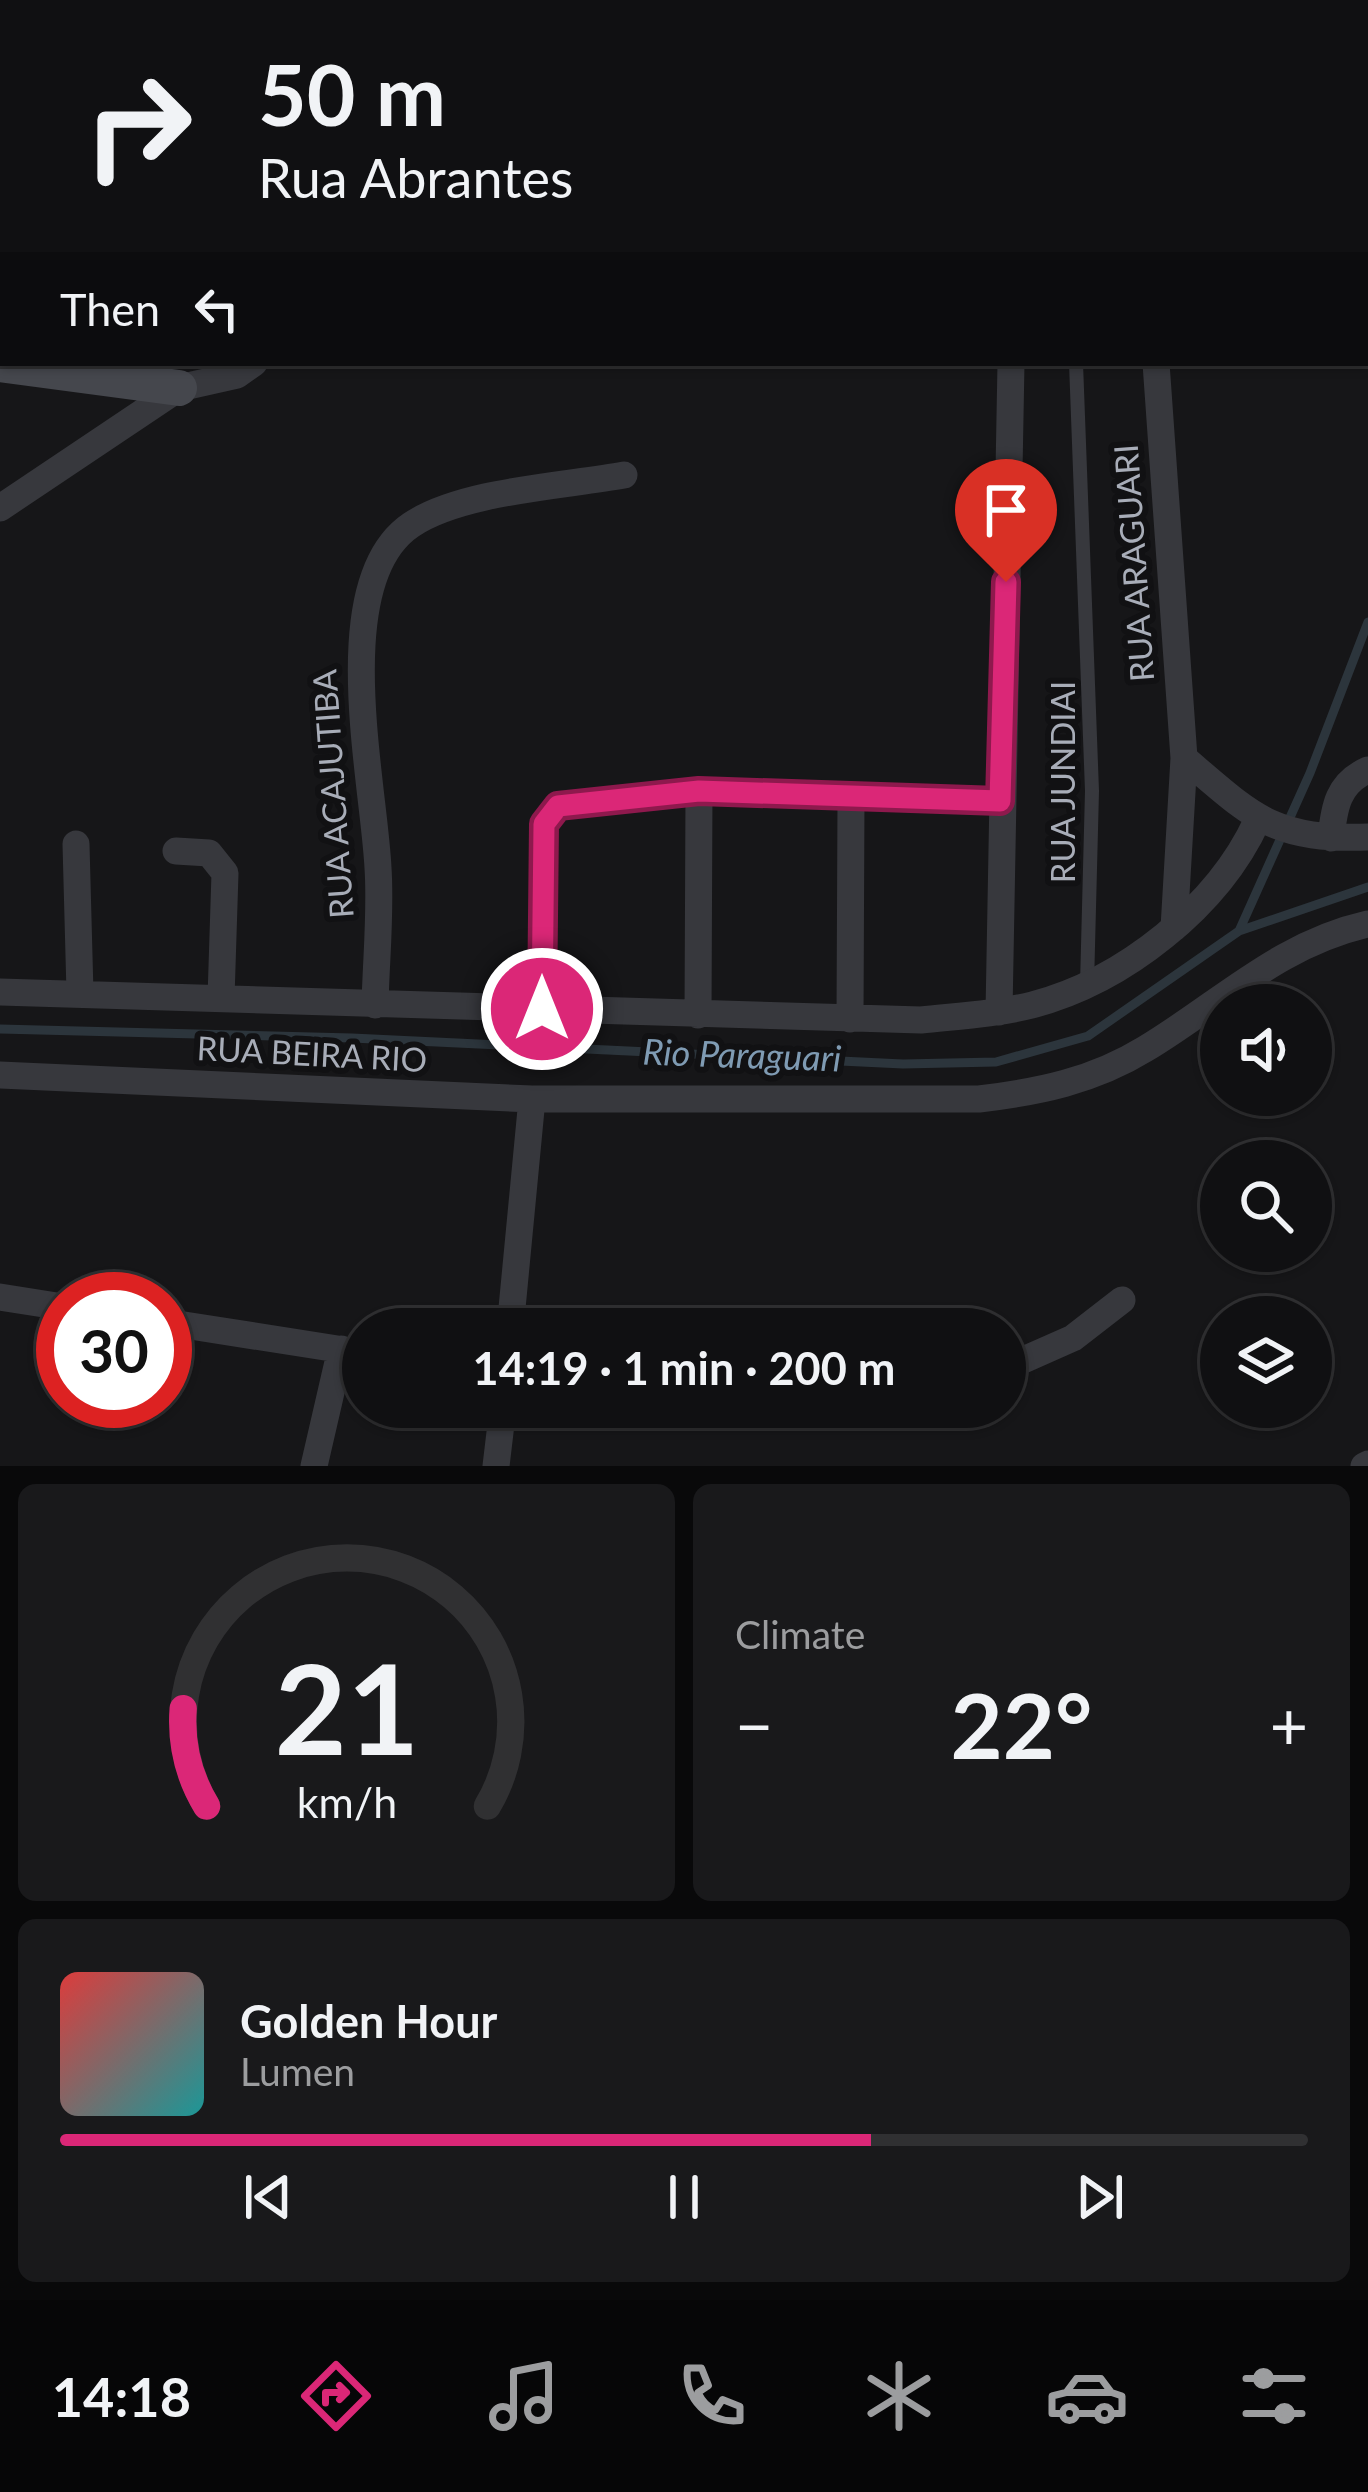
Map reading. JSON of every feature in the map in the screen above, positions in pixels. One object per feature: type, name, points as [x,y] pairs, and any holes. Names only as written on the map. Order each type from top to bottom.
[{"type":"street","points":[[15,366],[179,388],[237,375],[250,366]]},
{"type":"street","points":[[999,1012],[1011,366]]},
{"type":"street","name":"RUA ARAGUARI","points":[[1156,376],[1184,758],[1174,928]]},
{"type":"street","points":[[0,508],[179,388]]},
{"type":"street","name":"RUA ACAJUTIBA","points":[[375,1005],[379,870],[358,637],[382,566],[410,525],[444,508],[624,475]]},
{"type":"street","points":[[1184,758],[1264,824],[1324,838],[1368,838]]},
{"type":"street","points":[[1324,838],[1347,780],[1368,770]]},
{"type":"street","points":[[698,1015],[699,791]]},
{"type":"street","points":[[850,1019],[851,799]]},
{"type":"street","points":[[542,1009],[544,824]]},
{"type":"street","name":"RUA BEIRA RIO","points":[[0,992],[850,1019],[921,1020],[999,1012],[1087,985],[1174,928],[1264,824]]},
{"type":"street","points":[[76,844],[80,993]]},
{"type":"street","points":[[176,851],[209,853],[225,873],[220,998]]},
{"type":"street","name":"RUA BEIRA RIO","points":[[0,1075],[532,1099],[979,1099],[1037,1092],[1090,1076],[1144,1050],[1289,950],[1368,924]]},
{"type":"street","points":[[512,1308],[532,1099]]},
{"type":"street","points":[[0,1297],[36,1302]]},
{"type":"street","points":[[1026,1359],[1073,1338],[1122,1300]]},
{"type":"street","points":[[192,1326],[342,1349]]},
{"type":"street","points":[[314,1466],[342,1381]]},
{"type":"street","points":[[496,1466],[500,1428]]},
{"type":"lane","name":"RUA JUNDIAI","points":[[1076,366],[1092,791],[1087,985]]},
{"type":"lane","points":[[544,824],[558,806],[699,791],[1000,801]]},
{"type":"waterway","points":[[1239,931],[1310,773],[1368,622]]},
{"type":"waterway","name":"Rio Paraguari","points":[[0,1029],[352,1038],[903,1064],[996,1062],[1088,1036],[1239,931],[1368,887]]},
{"type":"route","points":[[542,1009],[544,824],[558,806],[699,791],[1000,801],[1006,582]]}]
